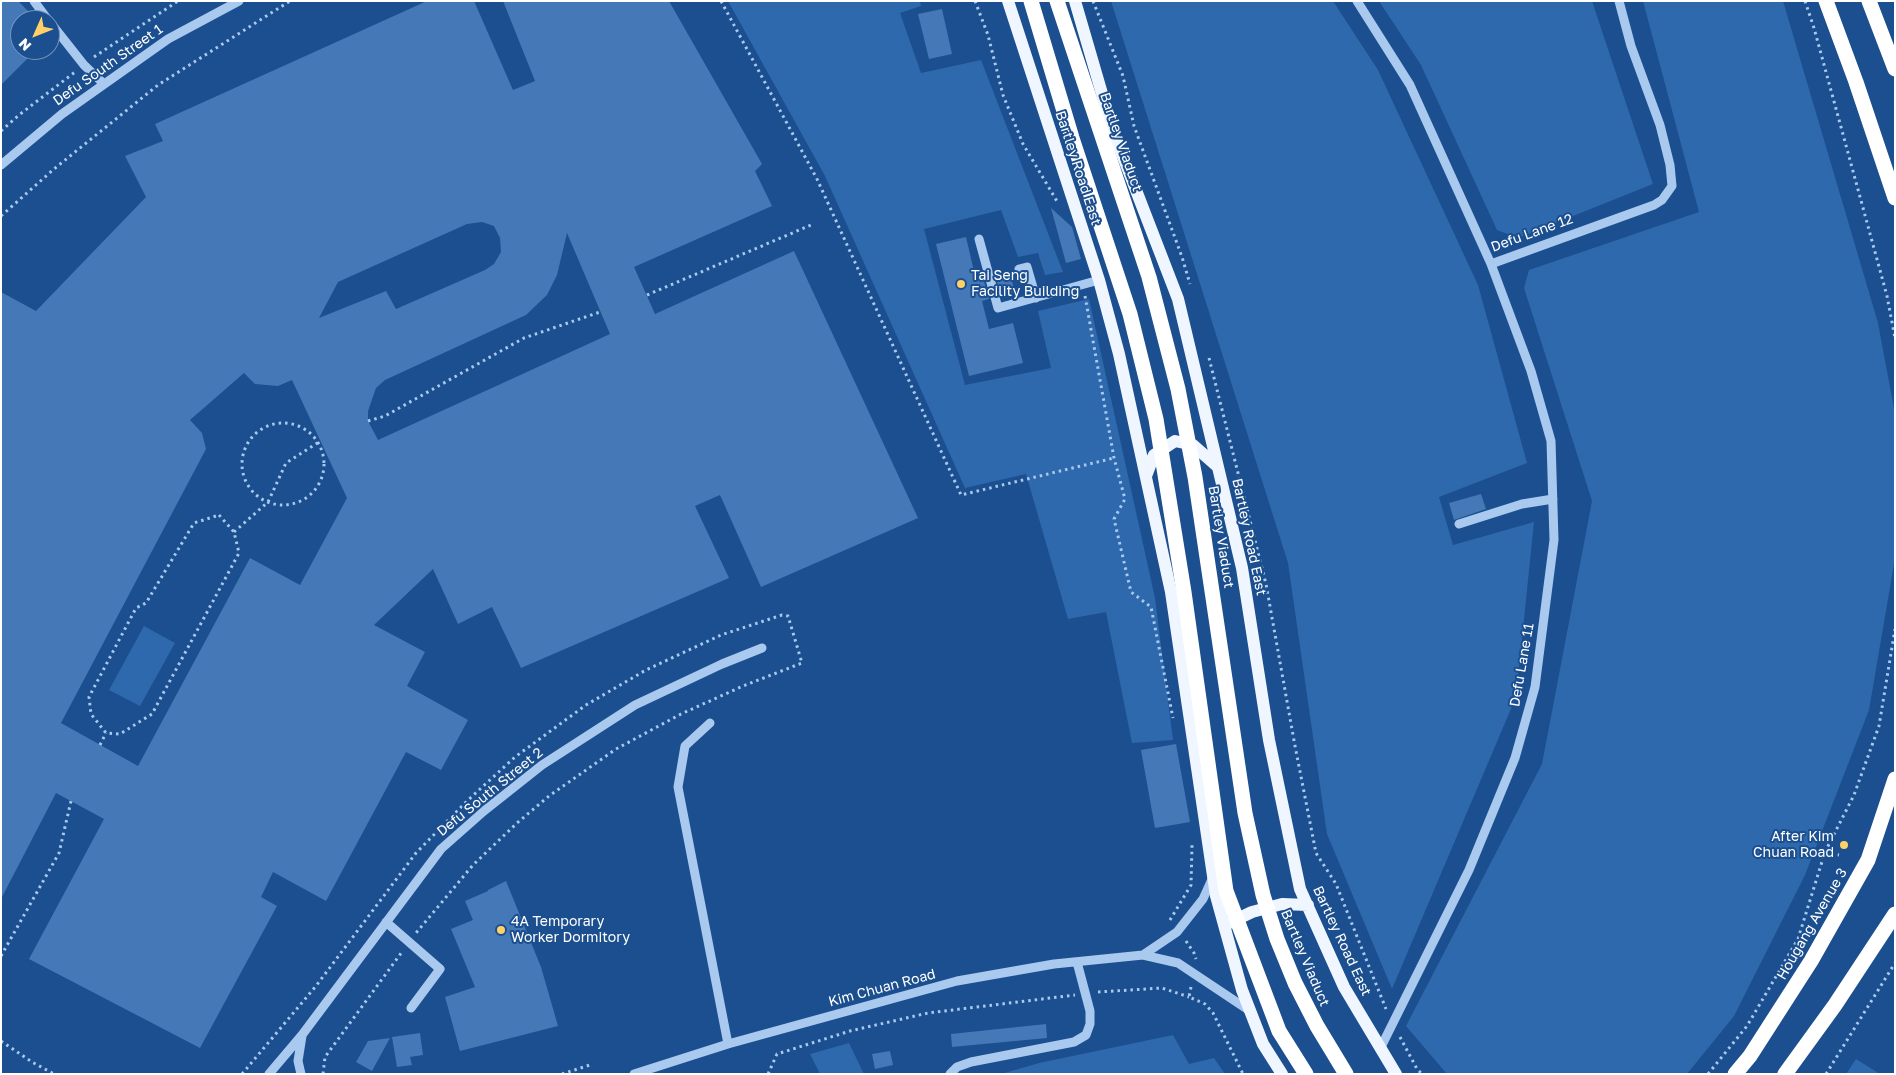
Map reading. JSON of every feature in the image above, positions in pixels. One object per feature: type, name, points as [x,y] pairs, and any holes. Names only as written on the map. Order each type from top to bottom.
[{"type":"highway","points":[[1031,1],[1072,138],[1130,314],[1156,419],[1184,592],[1226,892],[1280,1031],[1306,1074]]},
{"type":"highway","name":"Bartley Viaduct","points":[[1057,1],[1149,277],[1178,389],[1195,477],[1245,813],[1262,895],[1295,983],[1317,1026],[1346,1074]]},
{"type":"highway","points":[[1826,1],[1856,82],[1895,198]]},
{"type":"highway","points":[[1869,1],[1895,69]]},
{"type":"highway","name":"Hougang Avenue 3","points":[[1735,1074],[1750,1056],[1811,961],[1868,860],[1895,780]]},
{"type":"highway","points":[[1785,1074],[1835,1005],[1895,914]]},
{"type":"main road","name":"Bartley Road East","points":[[1008,1],[1099,280],[1119,354],[1171,592],[1216,896],[1242,990],[1263,1044],[1282,1074]]},
{"type":"main road","name":"Bartley Road East","points":[[1075,1],[1112,128],[1178,299],[1242,568],[1269,740],[1300,889],[1344,987],[1396,1074]]},
{"type":"main road","points":[[1146,476],[1154,455],[1175,441],[1193,445],[1218,467]]},
{"type":"main road","points":[[1225,926],[1252,912],[1282,904],[1308,905]]},
{"type":"street","name":"Defu South Street 1","points":[[1,165],[62,114],[168,39],[239,1]]},
{"type":"street","name":"Defu Lane 12","points":[[1357,1],[1410,85],[1491,264],[1654,205],[1662,200],[1672,186],[1670,165],[1660,125],[1631,46],[1619,1]]},
{"type":"street","points":[[60,35],[84,65],[104,84]]},
{"type":"street","points":[[979,239],[998,308],[1099,280]]},
{"type":"street","name":"Defu Lane 11","points":[[1380,1049],[1470,870],[1516,758],[1535,687],[1554,540],[1551,441],[1531,371],[1491,264]]},
{"type":"street","points":[[1019,269],[1027,267],[1036,298]]},
{"type":"street","points":[[1460,524],[1522,504],[1553,499]]},
{"type":"street","name":"Defu South Street 2","points":[[269,1074],[302,1035],[441,849],[484,811],[542,765],[635,705],[722,664],[762,648]]},
{"type":"street","points":[[710,723],[685,746],[678,787],[728,1044]]},
{"type":"street","points":[[1143,955],[1177,932],[1203,898],[1213,878]]},
{"type":"street","points":[[386,922],[440,969],[411,1008]]},
{"type":"street","points":[[1143,955],[1178,963],[1250,1011]]},
{"type":"street","name":"Kim Chuan Road","points":[[634,1074],[728,1044],[957,981],[1054,964],[1143,955]]},
{"type":"street","points":[[950,1074],[957,1067],[971,1062],[1074,1042],[1086,1035],[1090,1024],[1090,1012],[1077,962]]},
{"type":"street","name":"Defu South Street 2","points":[[301,1074],[298,1061],[302,1035]]},
{"type":"path","points":[[1,216],[54,169],[158,85],[290,1]]},
{"type":"path","points":[[721,1],[817,179],[961,495],[1114,458]]},
{"type":"path","points":[[975,1],[988,35],[1002,95],[1023,144],[1055,200],[1060,205]]},
{"type":"path","points":[[1805,1],[1887,296],[1895,338]]},
{"type":"path","points":[[647,295],[810,224]]},
{"type":"path","points":[[1083,285],[1114,458],[1125,499],[1114,519],[1131,592],[1151,607],[1174,724]]},
{"type":"path","points":[[368,421],[385,416],[524,338],[600,312]]},
{"type":"path","points":[[282,423],[297,425],[309,432],[319,442],[324,455],[324,468],[321,480],[315,491],[305,499],[293,504],[281,505],[268,502],[257,496],[248,485],[242,472],[242,457],[247,444],[256,433],[268,425],[282,423]]},
{"type":"path","points":[[234,532],[268,502],[286,463],[319,442]]},
{"type":"path","points":[[218,515],[234,532],[239,553],[152,714],[120,734],[106,733],[91,714],[89,697],[136,608],[146,603],[194,523],[218,515]]},
{"type":"path","points":[[1708,1074],[1747,1026],[1798,939],[1825,852],[1854,794],[1879,726],[1895,629]]},
{"type":"path","points":[[323,1074],[325,1057],[422,924],[473,865],[517,823],[549,796],[616,749],[680,714],[743,686],[802,663]]},
{"type":"path","points":[[100,744],[106,733]]},
{"type":"path","points":[[1,956],[59,853],[71,801]]},
{"type":"path","points":[[1189,996],[1197,965],[1194,953],[1169,919],[1191,885],[1192,840]]},
{"type":"path","points":[[1825,852],[1839,855]]},
{"type":"path","points":[[1826,1074],[1895,963]]},
{"type":"path","points":[[768,1074],[778,1054],[850,1031],[928,1013],[1085,993],[1162,988],[1189,996],[1204,1004],[1213,1013],[1243,1074]]},
{"type":"path","points":[[1,1041],[54,1074]]},
{"type":"path","points":[[562,1074],[590,1065]]},
{"type":"shaded area","points":[[728,1],[920,1],[921,6],[900,13],[921,73],[981,60],[1063,272],[1045,275],[1038,253],[1018,257],[1001,210],[924,229],[965,385],[1051,368],[1038,311],[1089,299],[1155,598],[1173,740],[1132,743],[1106,612],[1068,619],[1026,474],[965,488],[825,176]]},
{"type":"shaded area","points":[[1111,1],[1333,1],[1378,70],[1478,285],[1527,463],[1439,497],[1453,545],[1534,522],[1516,697],[1392,989],[1327,834],[1288,563]]},
{"type":"shaded area","points":[[1379,1],[1592,1],[1653,184],[1518,238],[1497,230],[1421,65]]},
{"type":"shaded area","points":[[1643,1],[1783,1],[1878,323],[1895,414],[1895,558],[1869,710],[1805,875],[1734,1016],[1687,1074],[1447,1074],[1406,1026],[1542,764],[1592,501],[1524,288],[1529,270],[1699,212]]},
{"type":"shaded area","points":[[144,626],[175,643],[140,706],[109,690]]},
{"type":"shaded area","points":[[1173,1035],[1189,1064],[1214,1058],[1225,1074],[1001,1074],[1039,1063]]},
{"type":"shaded area","points":[[849,1043],[864,1074],[820,1074],[810,1054]]},
{"type":"shaded area","points":[[1856,1059],[1880,1074],[1846,1074]]},
{"type":"building","points":[[1,1],[18,1],[27,10],[10,10],[10,60],[26,60],[1,85]]},
{"type":"building","points":[[427,1],[474,1],[513,90],[535,81],[503,1],[669,1],[762,164],[755,171],[772,206],[634,267],[655,314],[794,251],[918,518],[761,587],[720,495],[695,506],[729,578],[521,668],[492,607],[458,624],[433,569],[374,625],[425,652],[407,686],[468,720],[441,770],[406,752],[326,901],[273,872],[261,897],[277,906],[200,1048],[29,959],[104,819],[56,793],[1,899],[1,292],[36,311],[146,197],[125,156],[163,141],[155,124]],"holes":[[[482,222],[494,226],[500,238],[501,252],[494,264],[485,270],[396,309],[386,291],[319,318],[338,282],[467,224]],[[567,233],[610,334],[378,440],[368,421],[368,411],[376,388],[385,380],[526,315],[547,295],[557,275]],[[244,373],[255,384],[278,386],[292,380],[347,498],[300,585],[250,558],[138,766],[61,723],[206,449],[202,433],[190,420]]]},
{"type":"building","points":[[942,9],[952,54],[929,59],[918,14]]},
{"type":"building","points":[[1051,208],[1072,227],[1081,259],[1066,263]]},
{"type":"building","name":"Tai Seng Facility Building","points":[[966,237],[976,280],[983,278],[989,299],[982,301],[989,329],[1013,323],[1023,363],[969,376],[936,244]]},
{"type":"building","points":[[1009,271],[1015,292],[1001,296],[995,275]]},
{"type":"building","points":[[1481,494],[1486,509],[1454,520],[1449,503]]},
{"type":"building","points":[[1176,744],[1190,822],[1155,828],[1141,750]]},
{"type":"building","points":[[506,881],[541,967],[558,1026],[460,1051],[445,997],[475,987],[451,929],[473,920],[465,901]]},
{"type":"building","points":[[1046,1024],[1047,1038],[952,1047],[951,1034]]},
{"type":"building","points":[[420,1033],[423,1055],[410,1057],[412,1065],[397,1067],[392,1037]]},
{"type":"building","points":[[390,1038],[372,1071],[356,1062],[368,1041]]},
{"type":"building","points":[[890,1051],[893,1065],[875,1069],[872,1054]]},
{"type":"place","name":"Tai Seng Facility Building","points":[[961,284]]},
{"type":"place","name":"After Kim Chuan Road","points":[[1844,845]]},
{"type":"place","name":"4A Temporary Worker Dormitory","points":[[501,930]]}]
